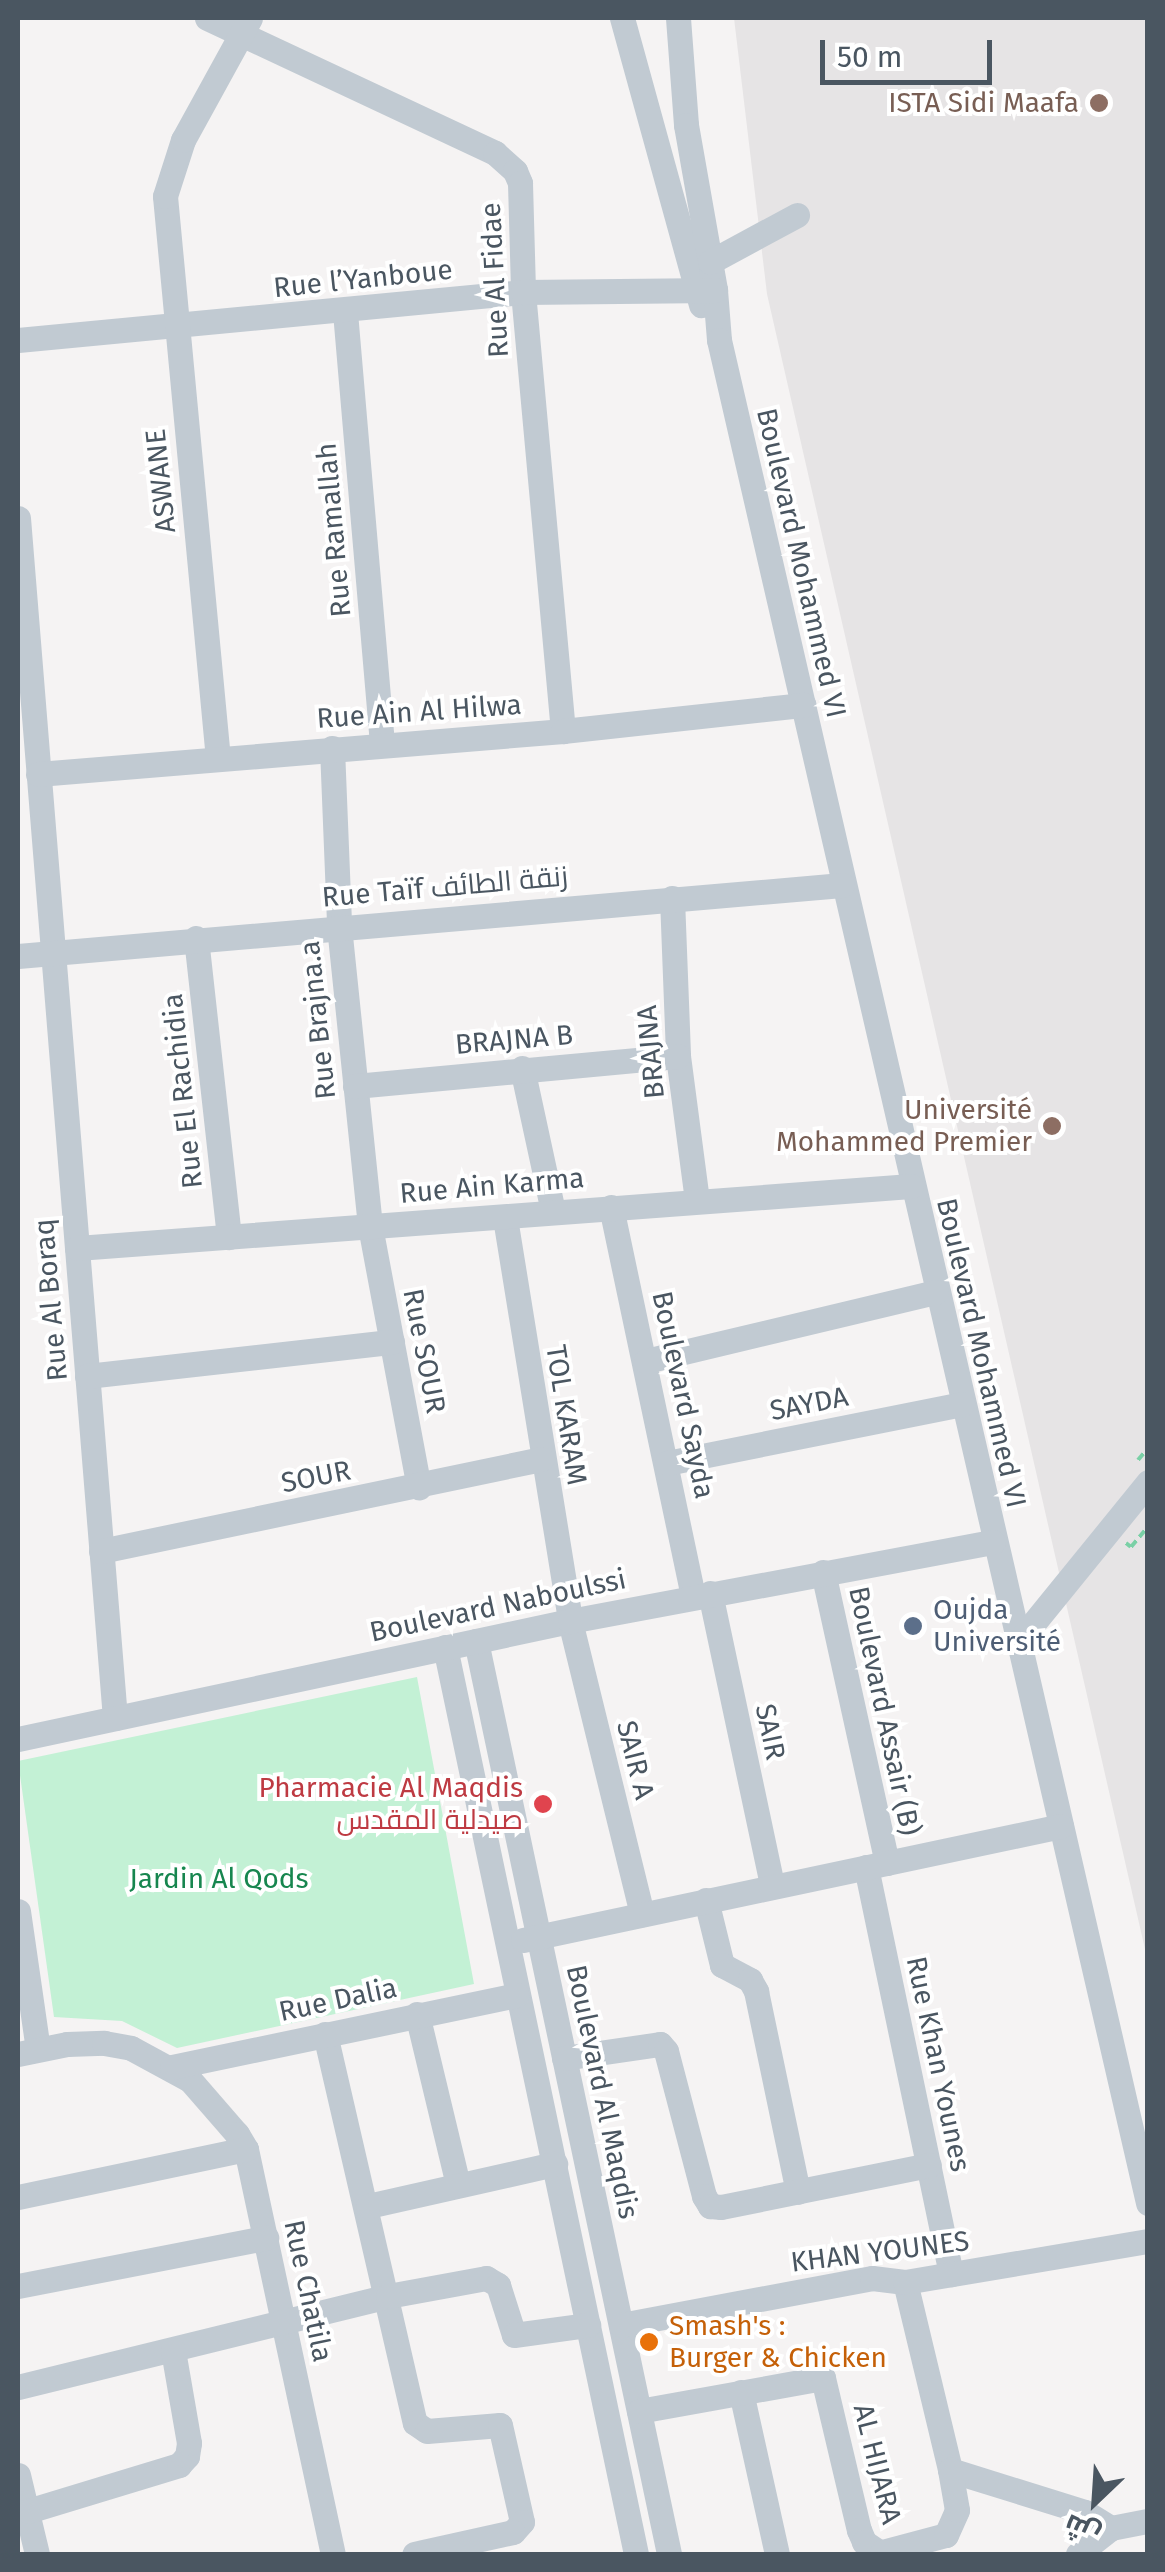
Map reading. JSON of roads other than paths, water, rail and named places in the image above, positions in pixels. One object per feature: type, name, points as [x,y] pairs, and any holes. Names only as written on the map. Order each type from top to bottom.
[{"type":"street","name":"Rue Al Fidae","points":[[208,18],[246,25],[506,160],[520,183],[523,292],[564,731]]},
{"type":"street","name":"Boulevard Mohammed VI","points":[[622,18],[718,340],[1148,2203]]},
{"type":"street","name":"Boulevard Mohammed VI","points":[[678,18],[686,125],[710,262],[705,291]]},
{"type":"street","name":"ASWANE","points":[[218,760],[165,196],[183,140],[246,25]]},
{"type":"street","points":[[710,262],[797,215]]},
{"type":"street","name":"Rue l’Yanboue","points":[[18,340],[345,312],[523,292],[705,291]]},
{"type":"street","name":"Rue Ramallah","points":[[345,312],[382,743]]},
{"type":"street","name":"Rue Al Boraq","points":[[18,518],[115,1718]]},
{"type":"street","name":"Rue Ain Al Hilwa","points":[[38,774],[564,731],[804,706]]},
{"type":"street","name":"Rue Brajna.a","points":[[332,748],[339,926],[370,1226]]},
{"type":"street","name":"Rue Taïf زنقة الطائف","points":[[18,956],[53,950],[842,886]]},
{"type":"street","name":"BRAJNA","points":[[672,898],[678,1056],[697,1200]]},
{"type":"street","name":"Rue El Rachidia","points":[[196,938],[228,1236]]},
{"type":"street","name":"BRAJNA B","points":[[355,1086],[678,1056]]},
{"type":"street","points":[[522,1068],[552,1211]]},
{"type":"street","name":"Rue Ain Karma","points":[[77,1248],[911,1186]]},
{"type":"street","name":"Boulevard Sayda","points":[[611,1207],[701,1594]]},
{"type":"street","name":"TOL KARAM","points":[[505,1218],[570,1621]]},
{"type":"street","name":"Rue SOUR","points":[[370,1226],[420,1487]]},
{"type":"street","points":[[646,1361],[936,1292]]},
{"type":"street","points":[[87,1376],[392,1342]]},
{"type":"street","name":"SAYDA","points":[[668,1463],[962,1404]]},
{"type":"street","name":"SOUR","points":[[102,1551],[541,1459]]},
{"type":"street","points":[[1019,1640],[1148,1482]]},
{"type":"street","name":"Boulevard Naboulssi","points":[[18,1739],[701,1594],[993,1542]]},
{"type":"street","name":"Boulevard Assair (B)","points":[[822,1572],[876,1865]]},
{"type":"street","name":"SAIR","points":[[701,1594],[772,1884]]},
{"type":"street","name":"SAIR A","points":[[570,1621],[642,1914]]},
{"type":"street","name":"Boulevard Al Maqdis","points":[[476,1641],[670,2554]]},
{"type":"street","points":[[445,1648],[636,2554]]},
{"type":"street","points":[[506,1944],[772,1884],[1062,1826]]},
{"type":"street","name":"Rue Khan Younes","points":[[876,1865],[950,2274]]},
{"type":"street","points":[[706,1900],[722,1964],[750,1980],[756,1991],[798,2192]]},
{"type":"street","points":[[18,1911],[28,2052]]},
{"type":"street","name":"Rue Dalia","points":[[172,2067],[517,1995]]},
{"type":"street","points":[[417,2014],[458,2185]]},
{"type":"street","points":[[324,2034],[368,2206],[414,2423],[427,2431],[500,2425],[522,2522],[520,2530],[414,2554]]},
{"type":"street","name":"Rue Chatila","points":[[28,2052],[104,2042],[131,2048],[172,2067],[205,2092],[246,2148],[285,2320],[326,2553]]},
{"type":"street","points":[[564,2058],[660,2044],[666,2051],[704,2196],[710,2206],[929,2165]]},
{"type":"street","points":[[18,2198],[246,2148]]},
{"type":"street","points":[[368,2206],[555,2164]]},
{"type":"street","points":[[18,2286],[266,2238]]},
{"type":"street","name":"KHAN YOUNES","points":[[621,2325],[872,2278],[905,2282],[1148,2241]]},
{"type":"street","points":[[18,2386],[388,2296],[486,2278],[498,2285],[514,2336],[588,2325]]},
{"type":"street","points":[[882,2553],[946,2535],[958,2510],[905,2282]]},
{"type":"street","points":[[28,2511],[179,2465],[187,2456],[189,2442],[172,2350]]},
{"type":"street","name":"AL HIJARA","points":[[741,2392],[823,2378],[864,2542],[882,2553]]},
{"type":"street","points":[[638,2411],[741,2392],[778,2554]]},
{"type":"street","points":[[950,2470],[1085,2512],[1111,2528]]},
{"type":"street","points":[[18,2475],[36,2554]]},
{"type":"street","points":[[1078,2554],[1111,2528],[1148,2522]]},
{"type":"place","name":"ISTA Sidi Maafa","points":[[1099,103]]},
{"type":"place","name":"Université Mohammed Premier","points":[[1052,1126]]},
{"type":"place","name":"Oujda Université","points":[[913,1626]]},
{"type":"place","name":"Pharmacie Al Maqdis صيدلية المقدس","points":[[543,1804]]},
{"type":"place","name":"Smash's : Burger & Chicken","points":[[649,2342]]},
{"type":"park label","name":"Jardin Al Qods","points":[[219,1879]]}]
